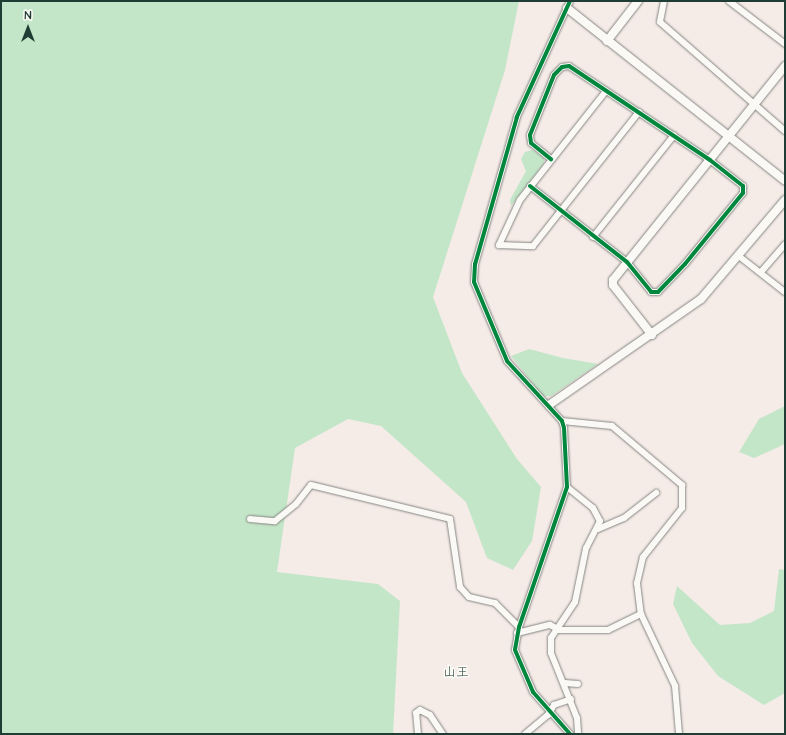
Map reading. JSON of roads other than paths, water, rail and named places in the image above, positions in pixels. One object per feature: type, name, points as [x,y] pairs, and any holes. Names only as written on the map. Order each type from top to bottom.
[{"type":"street","points":[[607,41],[638,1]]},
{"type":"street","points":[[664,1],[660,22],[785,131]]},
{"type":"street","points":[[729,1],[785,44]]},
{"type":"street","points":[[570,734],[533,692],[523,674],[515,650],[518,630],[567,487],[562,421],[549,406],[539,399],[507,361],[474,282],[475,264],[517,117],[568,4],[607,41],[785,181]]},
{"type":"street","points":[[530,186],[593,237],[627,262],[651,292],[658,292],[685,264],[743,192],[743,186],[710,160],[569,66],[562,67],[554,75],[530,135],[531,143],[552,159]]},
{"type":"street","points":[[652,335],[613,284],[627,262],[785,66]]},
{"type":"street","points":[[606,91],[513,209],[499,245],[533,246],[640,112]]},
{"type":"street","points":[[593,237],[674,135]]},
{"type":"street","points":[[549,406],[652,335],[700,299],[740,257],[785,200]]},
{"type":"street","points":[[761,272],[785,244]]},
{"type":"street","points":[[740,257],[785,292]]},
{"type":"street","points":[[562,421],[612,426],[682,485],[684,498],[682,508],[643,557],[638,568],[637,596],[641,614],[675,686],[679,734]]},
{"type":"street","points":[[250,519],[275,521],[296,504],[311,485],[450,519],[460,587],[469,597],[494,603],[518,630]]},
{"type":"street","points":[[567,487],[598,514],[598,529],[586,548],[575,602],[551,638],[552,653],[578,718],[578,734]]},
{"type":"street","points":[[598,529],[624,518],[656,493]]},
{"type":"street","points":[[518,630],[550,625],[557,627],[608,630],[641,614]]},
{"type":"street","points":[[565,683],[578,684]]},
{"type":"street","points":[[525,734],[551,711],[554,705],[571,699]]},
{"type":"street","points":[[418,734],[416,713],[420,710],[430,715],[443,734]]},
{"type":"district","name":"山王","points":[[456,672]]}]
